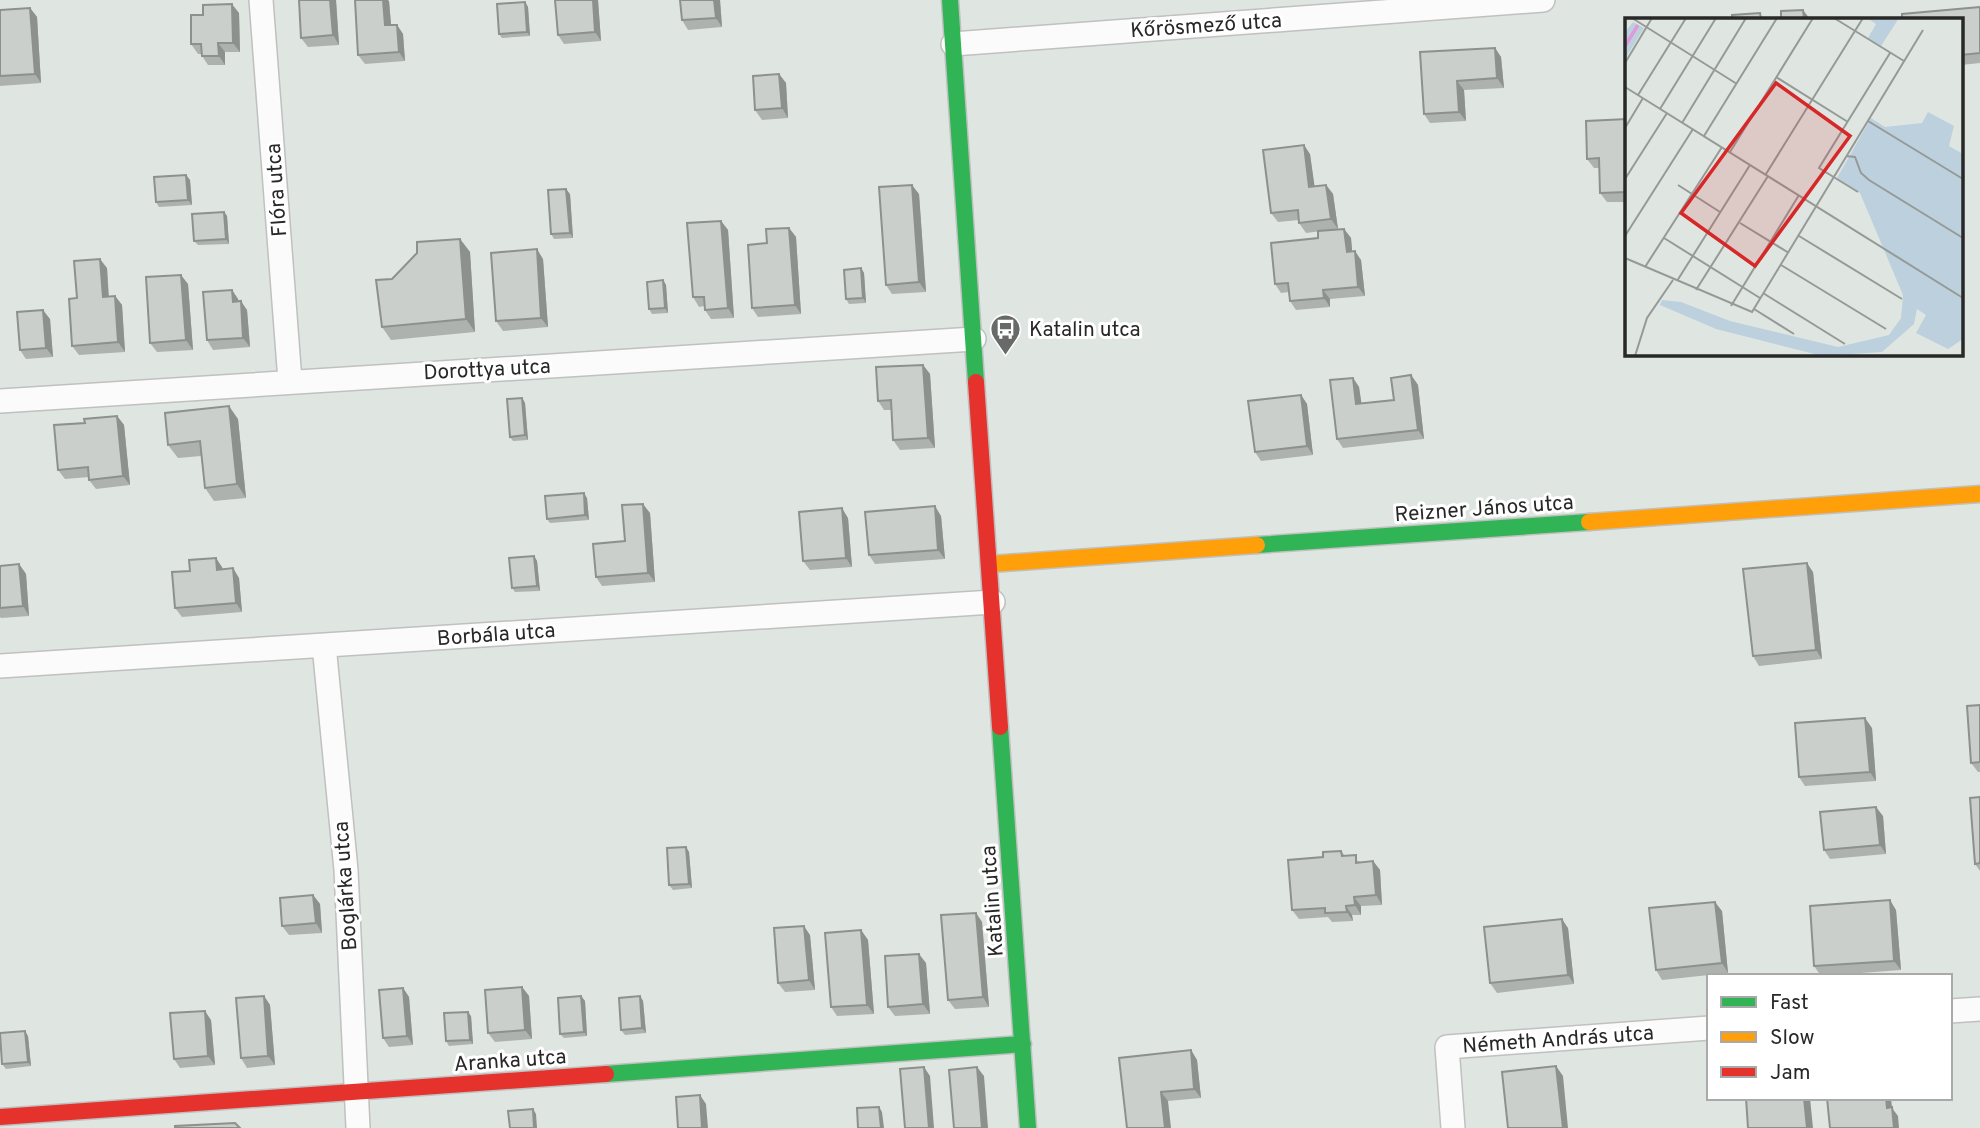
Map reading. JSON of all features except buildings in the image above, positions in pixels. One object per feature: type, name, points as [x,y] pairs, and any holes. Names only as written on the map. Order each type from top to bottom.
[{"type":"street","name":"Flóra utca","points":[[261,0],[290,381]]},
{"type":"street","name":"Katalin utca","points":[[950,0],[1028,1128]]},
{"type":"street","name":"Kőrösmező utca","points":[[953,44],[1543,0]]},
{"type":"street","name":"Dorottya utca","points":[[0,401],[974,339]]},
{"type":"street","name":"Reizner János utca","points":[[991,564],[1980,494]]},
{"type":"street","name":"Borbála utca","points":[[0,666],[993,602]]},
{"type":"street","name":"Boglárka utca","points":[[324,645],[346,870],[358,1128]]},
{"type":"street","points":[[1952,1011],[1980,1009]]},
{"type":"street","name":"Németh András utca","points":[[1453,1128],[1447,1047],[1707,1028]]},
{"type":"street","name":"Aranka utca","points":[[0,1117],[1023,1044]]},
{"type":"traffic: fast","points":[[950,0],[976,382]]},
{"type":"traffic: fast","points":[[1257,545],[1589,522]]},
{"type":"traffic: fast","points":[[1000,727],[1028,1128]]},
{"type":"traffic: fast","points":[[606,1074],[1023,1044]]},
{"type":"traffic: slow","points":[[1589,522],[1980,494]]},
{"type":"traffic: slow","points":[[991,564],[1257,545]]},
{"type":"traffic: jam","points":[[976,382],[1000,727]]},
{"type":"traffic: jam","points":[[0,1117],[606,1074]]},
{"type":"place","name":"Katalin utca","points":[[1006,356]]}]
